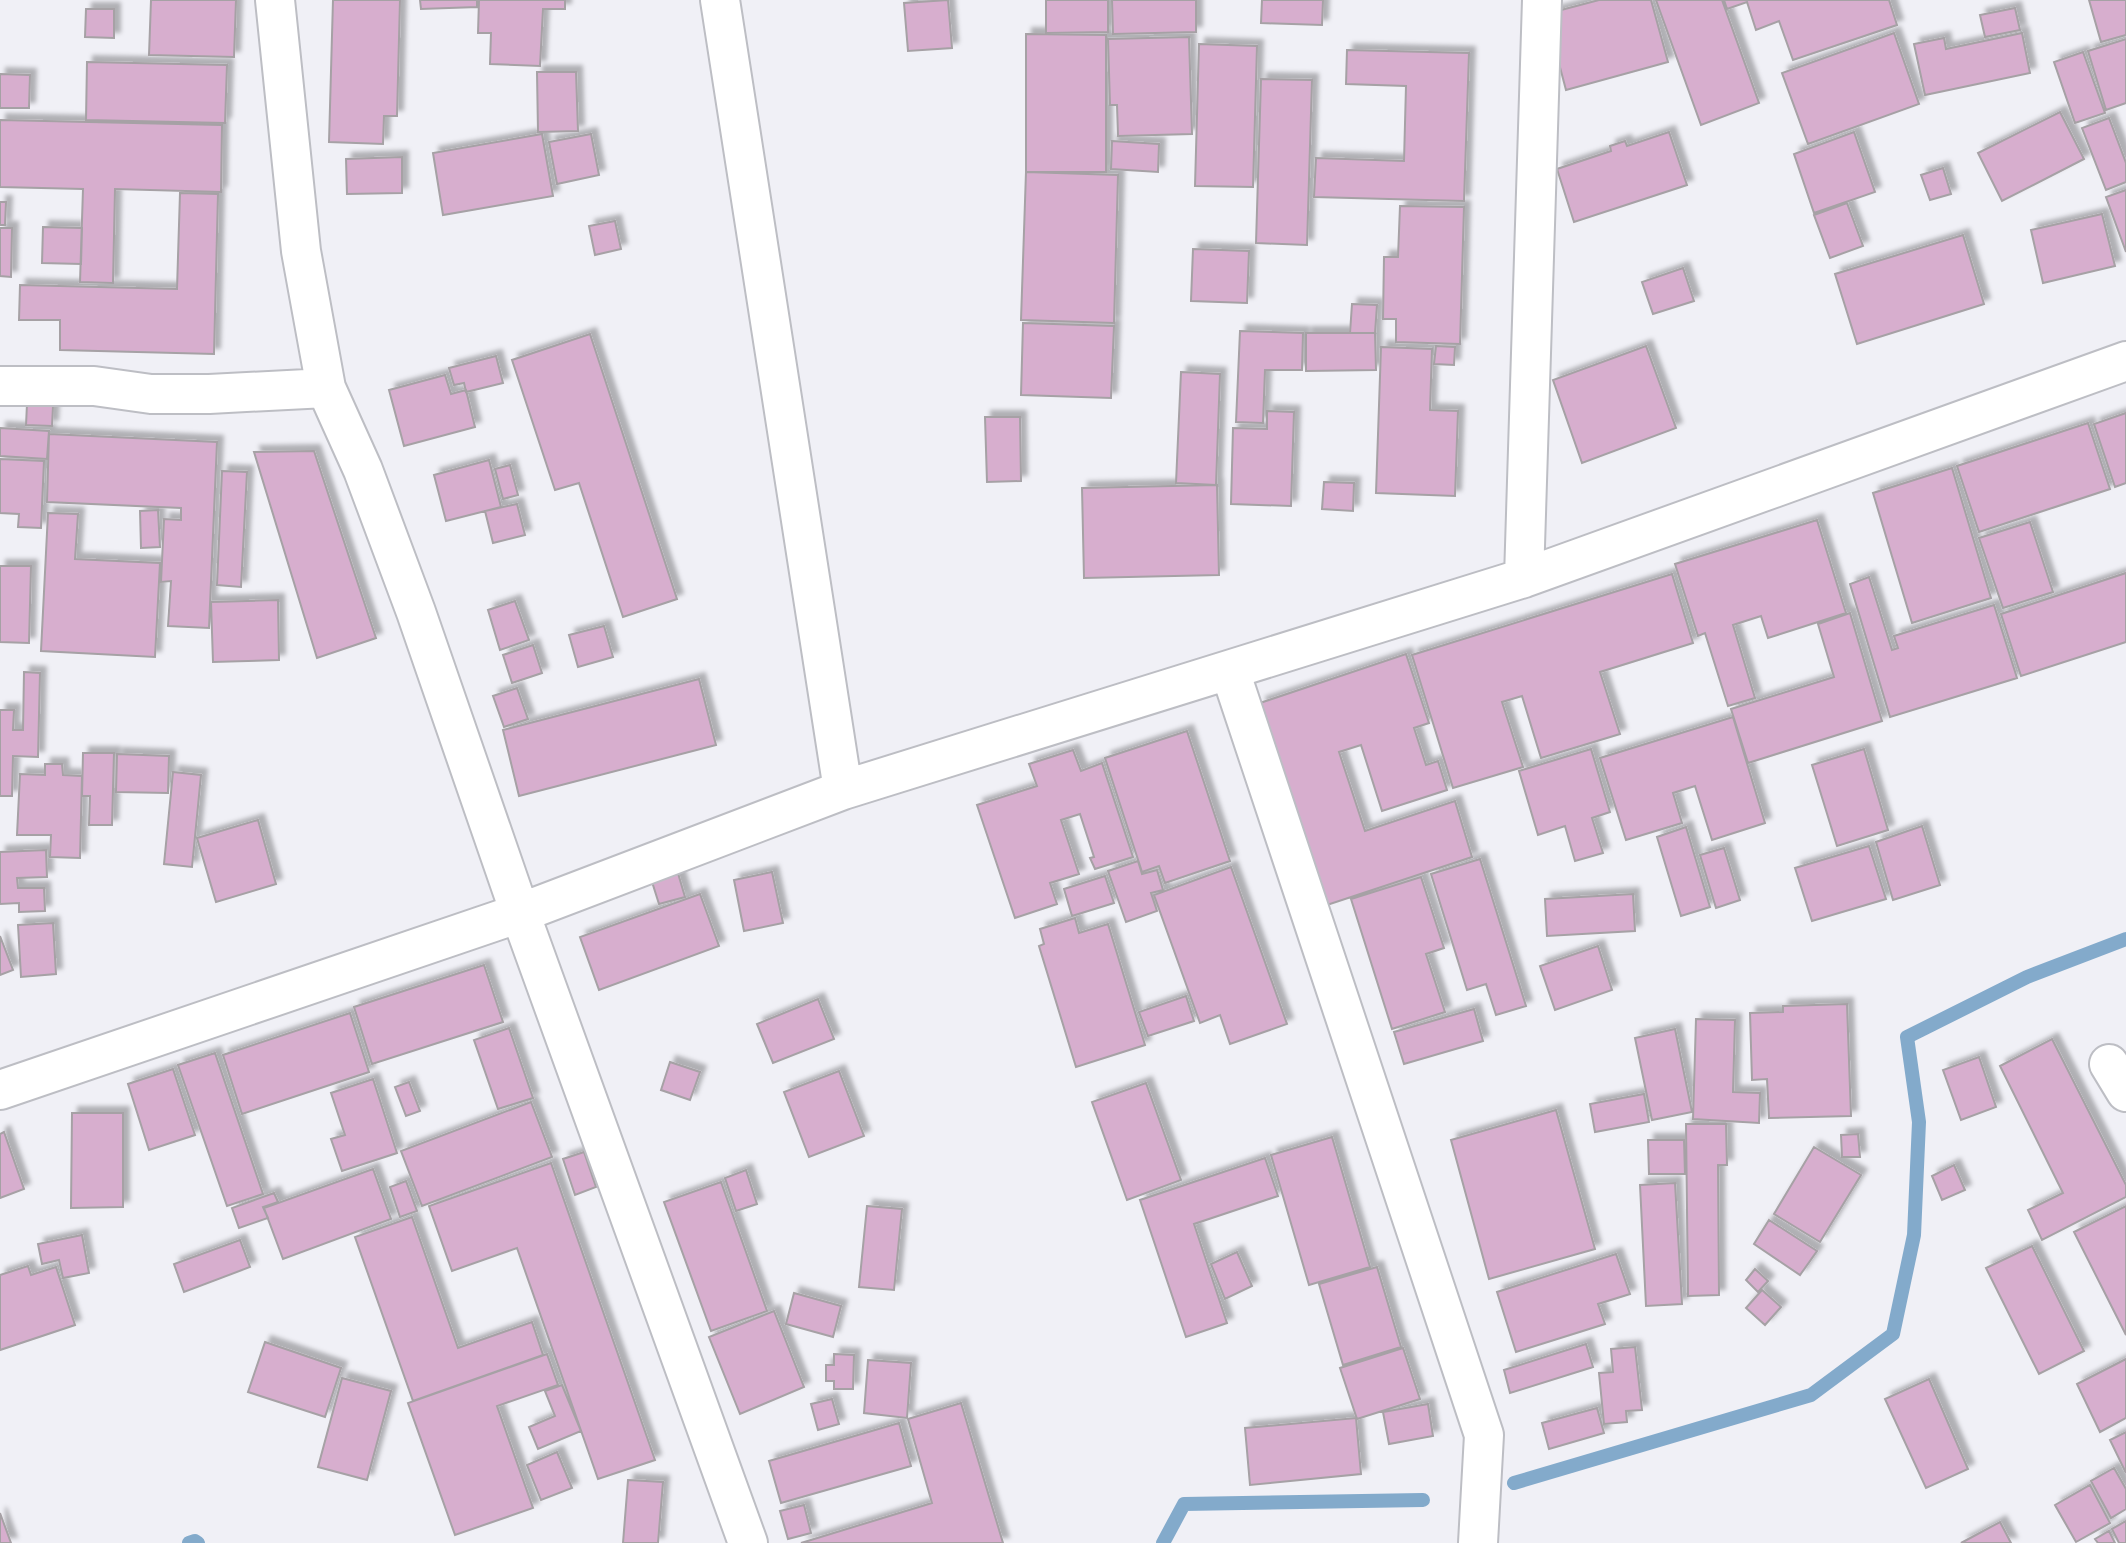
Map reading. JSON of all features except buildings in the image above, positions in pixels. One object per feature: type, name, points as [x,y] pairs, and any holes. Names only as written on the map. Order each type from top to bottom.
[{"type":"street","points":[[275,0],[301,251],[326,388],[363,470],[416,612],[520,913],[748,1543]]},
{"type":"street","points":[[720,0],[843,790]]},
{"type":"street","points":[[1524,579],[1542,0]]},
{"type":"street","points":[[0,1090],[520,913],[843,790],[1524,579],[2126,361]]},
{"type":"street","points":[[0,386],[94,386],[151,394],[326,388]]},
{"type":"street","points":[[1230,671],[1484,1435],[1478,1543]]},
{"type":"waterway","points":[[1514,1483],[1811,1395],[1893,1334],[1914,1235],[1919,1122],[1907,1037],[2027,977],[2126,939]]},
{"type":"waterway","points":[[1163,1543],[1184,1504],[1423,1500]]},
{"type":"waterway","points":[[189,1543],[198,1543]]}]
